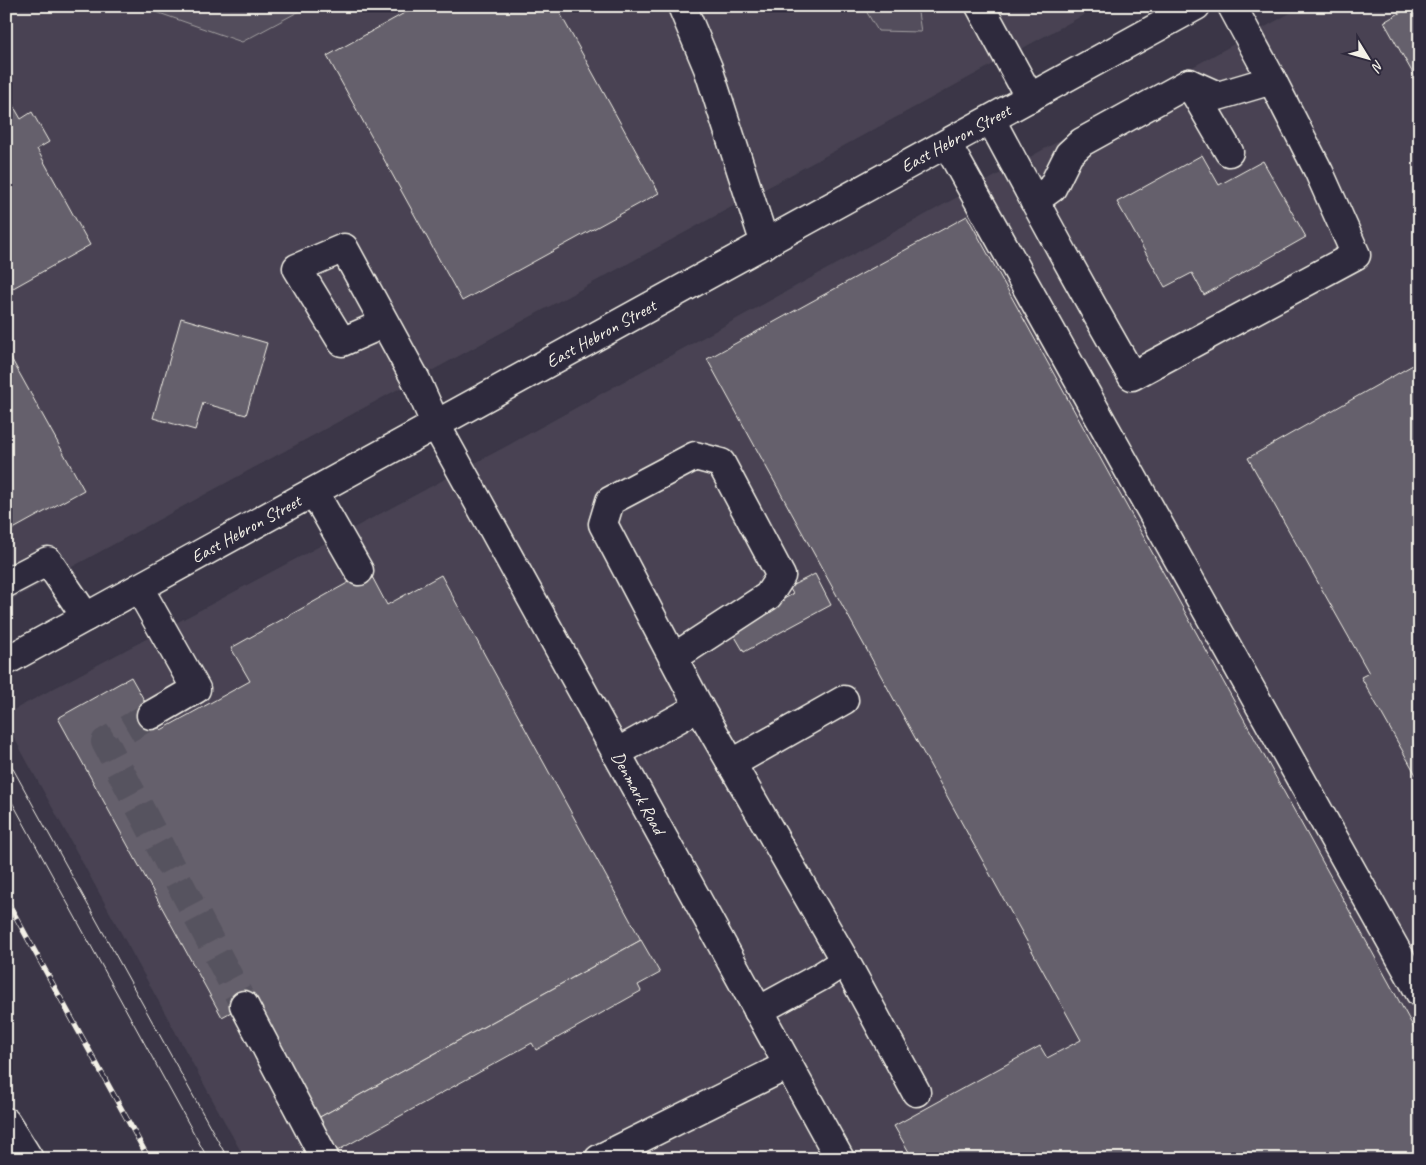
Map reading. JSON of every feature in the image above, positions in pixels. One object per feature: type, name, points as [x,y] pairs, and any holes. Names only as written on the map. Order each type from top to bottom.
[{"type":"street","points":[[682,6],[708,68],[764,244]]},
{"type":"street","points":[[980,6],[1030,98]]},
{"type":"street","name":"East Hebron Street","points":[[6,661],[1196,6]]},
{"type":"street","points":[[991,120],[1132,376],[1356,256],[1319,172],[1232,6]]},
{"type":"street","points":[[1189,83],[1218,96],[1272,80]]},
{"type":"street","points":[[1189,83],[1229,152]]},
{"type":"street","points":[[1034,201],[1052,188],[1069,154],[1082,142],[1189,83]]},
{"type":"street","points":[[947,144],[1420,993]]},
{"type":"street","name":"Denmark Road","points":[[385,323],[416,380],[436,425],[840,1159]]},
{"type":"street","points":[[673,658],[768,596],[781,576],[721,463],[695,456],[610,501],[603,524],[673,658],[699,707],[845,961],[916,1092]]},
{"type":"street","points":[[314,492],[359,571]]},
{"type":"street","points":[[6,583],[48,561],[86,617]]},
{"type":"street","points":[[139,588],[196,689],[151,715]]},
{"type":"street","points":[[731,764],[844,700]]},
{"type":"street","points":[[616,753],[699,707]]},
{"type":"street","points":[[758,1011],[845,961]]},
{"type":"street","points":[[244,1005],[324,1158]]},
{"type":"street","points":[[599,1159],[788,1065]]},
{"type":"street","points":[[6,1122],[29,1159]]},
{"type":"shaded area","points":[[6,6],[139,6],[242,42],[309,6],[863,6],[878,31],[920,32],[917,6],[1100,6],[6,603]]},
{"type":"shaded area","points":[[139,6],[309,6],[242,42]]},
{"type":"shaded area","points":[[863,6],[917,6],[921,32],[878,31]]},
{"type":"shaded area","points":[[1303,6],[1420,6],[1420,1159],[245,1159],[6,723],[6,714],[505,447]]},
{"type":"building","points":[[417,6],[556,6],[659,193],[462,301],[327,56]]},
{"type":"building","points":[[1407,6],[1420,6],[1420,86],[1384,22],[1408,8]]},
{"type":"building","points":[[6,93],[21,119],[32,112],[49,142],[37,149],[90,245],[6,292]]},
{"type":"building","points":[[1202,155],[1219,185],[1263,161],[1306,237],[1204,295],[1192,273],[1165,287],[1117,202]]},
{"type":"building","points":[[967,216],[1420,1039],[1420,1159],[913,1159],[894,1126],[1040,1046],[1047,1058],[1081,1040],[707,359]]},
{"type":"building","points":[[181,318],[267,343],[246,415],[203,403],[195,430],[153,418]]},
{"type":"building","points":[[6,349],[84,490],[6,533]]},
{"type":"building","points":[[1420,361],[1420,782],[1361,677],[1369,673],[1248,458]]},
{"type":"building","points":[[369,571],[387,605],[441,575],[641,940],[318,1118],[253,1000],[222,1017],[58,718],[131,677],[161,730],[250,681],[231,648]]},
{"type":"building","points":[[815,574],[831,605],[744,652],[730,628],[793,594],[789,587]]},
{"type":"building","points":[[641,940],[660,973],[638,985],[641,991],[536,1050],[532,1043],[337,1151],[318,1118]]},
{"type":"tunnel","points":[[151,715],[105,742],[244,1005]]},
{"type":"tram line","points":[[6,756],[228,1159]]},
{"type":"tram line","points":[[6,791],[208,1159]]},
{"type":"railway","points":[[6,899],[149,1159]]}]
